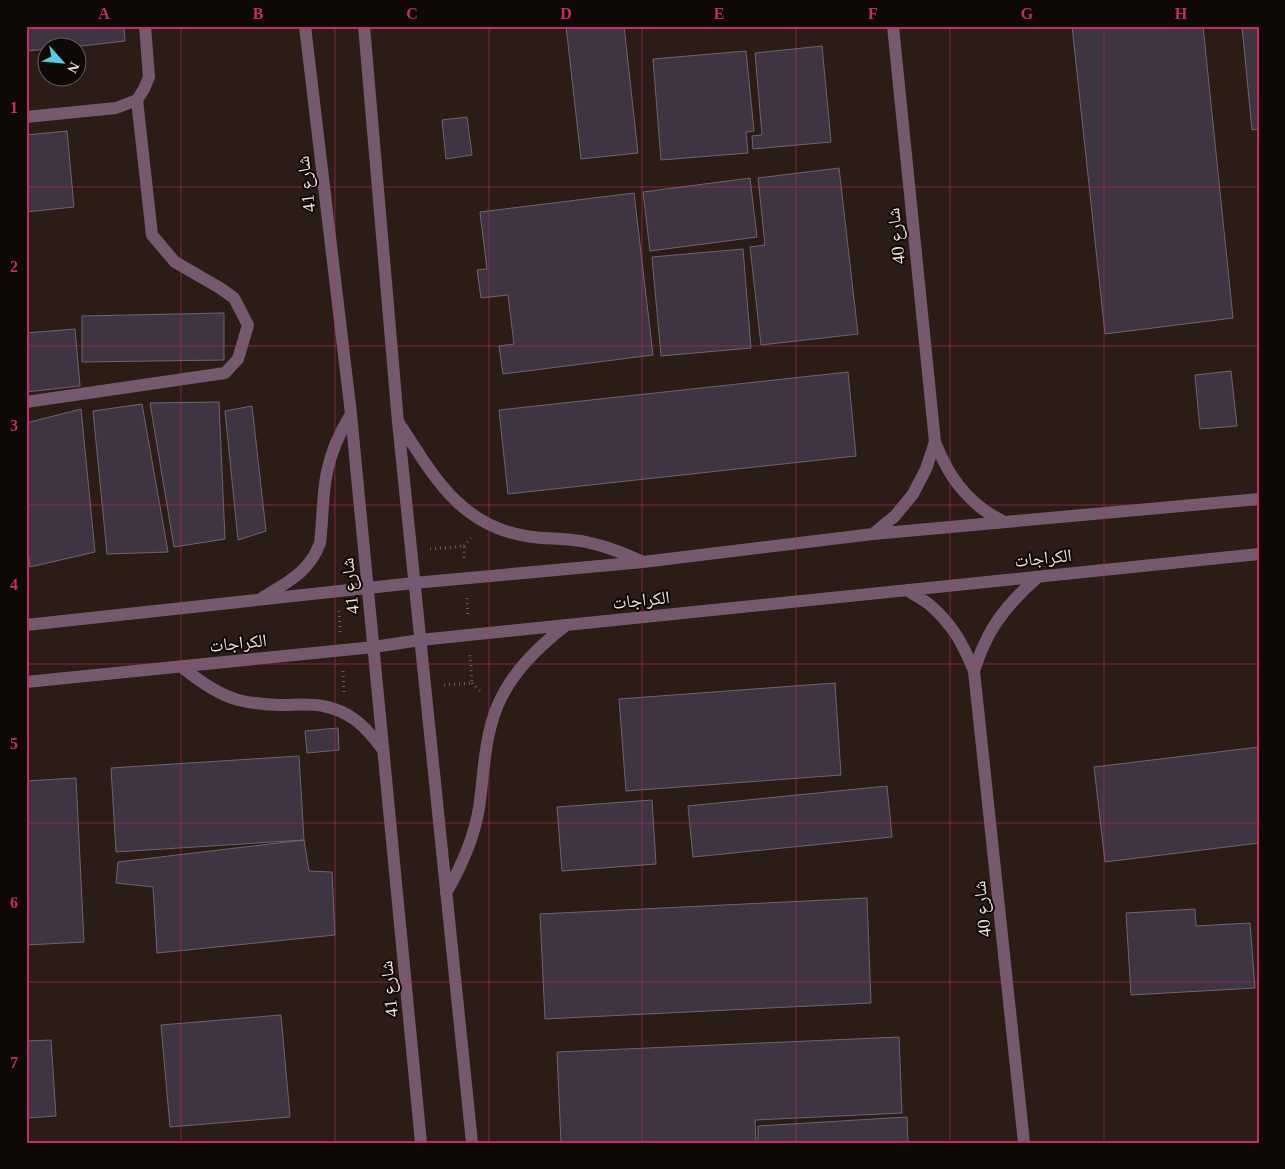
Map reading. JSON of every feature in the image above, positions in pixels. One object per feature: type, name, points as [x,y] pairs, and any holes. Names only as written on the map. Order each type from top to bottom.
[{"type":"street","points":[[26,116],[116,108],[137,100],[149,77],[145,26]]},
{"type":"street","name":"شارع 41","points":[[305,26],[351,414],[421,1143]]},
{"type":"street","points":[[364,26],[398,422],[472,1143]]},
{"type":"street","name":"شارع 40","points":[[893,26],[935,442],[946,467],[961,489],[981,508],[1004,522]]},
{"type":"street","points":[[26,402],[225,373],[238,359],[248,325],[234,298],[175,262],[152,235],[137,100]]},
{"type":"street","points":[[259,600],[301,572],[316,554],[321,536],[326,473],[340,432],[351,414]]},
{"type":"street","points":[[398,422],[450,497],[485,523],[505,531],[526,536],[597,544],[643,562]]},
{"type":"street","name":"شارع 40","points":[[873,534],[895,516],[912,494],[926,469],[935,442]]},
{"type":"street","points":[[26,625],[414,583],[643,562],[873,534],[1259,499]]},
{"type":"street","name":"الكراجات","points":[[26,682],[1259,554]]},
{"type":"street","name":"شارع 40","points":[[974,671],[984,644],[998,618],[1038,576]]},
{"type":"street","name":"شارع 40","points":[[907,590],[929,605],[948,624],[964,646],[974,671],[1024,1143]]},
{"type":"street","points":[[446,894],[472,839],[479,810],[484,757],[497,707],[516,672],[531,654],[566,625]]},
{"type":"street","points":[[182,667],[217,691],[237,699],[258,704],[323,706],[342,712],[358,721],[372,734],[383,750]]},
{"type":"building","points":[[26,26],[124,26],[125,41],[88,45],[88,38],[38,38],[38,50],[26,51]]},
{"type":"building","points":[[566,26],[624,26],[638,153],[581,159]]},
{"type":"building","points":[[1072,26],[1203,26],[1233,318],[1105,334]]},
{"type":"building","points":[[1242,26],[1259,26],[1259,129],[1252,130]]},
{"type":"building","points":[[822,46],[831,142],[753,149],[752,136],[762,135],[755,53]]},
{"type":"building","points":[[746,51],[754,131],[746,132],[748,153],[661,160],[653,59]]},
{"type":"building","points":[[467,117],[472,155],[446,159],[442,120]]},
{"type":"building","points":[[67,131],[74,207],[26,212],[26,135]]},
{"type":"building","points":[[839,168],[858,334],[761,345],[750,247],[765,245],[758,178]]},
{"type":"building","points":[[750,178],[757,237],[650,251],[643,192]]},
{"type":"building","points":[[634,193],[653,355],[503,374],[499,346],[514,344],[508,295],[481,298],[477,270],[487,269],[480,212]]},
{"type":"building","points":[[743,249],[751,348],[661,356],[652,257]]},
{"type":"building","points":[[224,313],[224,360],[82,362],[82,316]]},
{"type":"building","points":[[75,329],[80,386],[26,392],[26,333]]},
{"type":"building","points":[[1231,371],[1237,426],[1200,429],[1195,375]]},
{"type":"building","points":[[848,372],[856,456],[508,494],[499,410]]},
{"type":"building","points":[[219,402],[225,539],[174,547],[150,403]]},
{"type":"building","points":[[142,404],[168,552],[107,554],[93,411]]},
{"type":"building","points":[[252,406],[266,531],[238,540],[225,411]]},
{"type":"building","points":[[81,409],[95,552],[30,567],[26,536],[26,423]]},
{"type":"building","points":[[835,683],[841,775],[626,791],[619,699]]},
{"type":"building","points":[[338,728],[339,750],[307,753],[305,731]]},
{"type":"building","points":[[1259,747],[1259,843],[1105,862],[1094,767]]},
{"type":"building","points":[[299,756],[304,840],[116,852],[111,768]]},
{"type":"building","points":[[76,778],[84,942],[26,945],[26,781]]},
{"type":"building","points":[[887,786],[892,837],[693,857],[688,806]]},
{"type":"building","points":[[652,800],[656,864],[562,871],[557,807]]},
{"type":"building","points":[[304,840],[309,871],[332,872],[335,935],[157,953],[153,887],[116,883],[118,862]]},
{"type":"building","points":[[867,898],[871,1003],[545,1019],[540,914]]},
{"type":"building","points":[[1195,909],[1196,926],[1250,923],[1255,988],[1131,995],[1126,913]]},
{"type":"building","points":[[281,1015],[290,1117],[170,1127],[161,1025]]},
{"type":"building","points":[[899,1037],[902,1113],[755,1120],[756,1143],[561,1143],[557,1052]]},
{"type":"building","points":[[51,1040],[56,1116],[26,1118],[26,1041]]},
{"type":"building","points":[[907,1117],[908,1143],[758,1143],[758,1126]]}]
